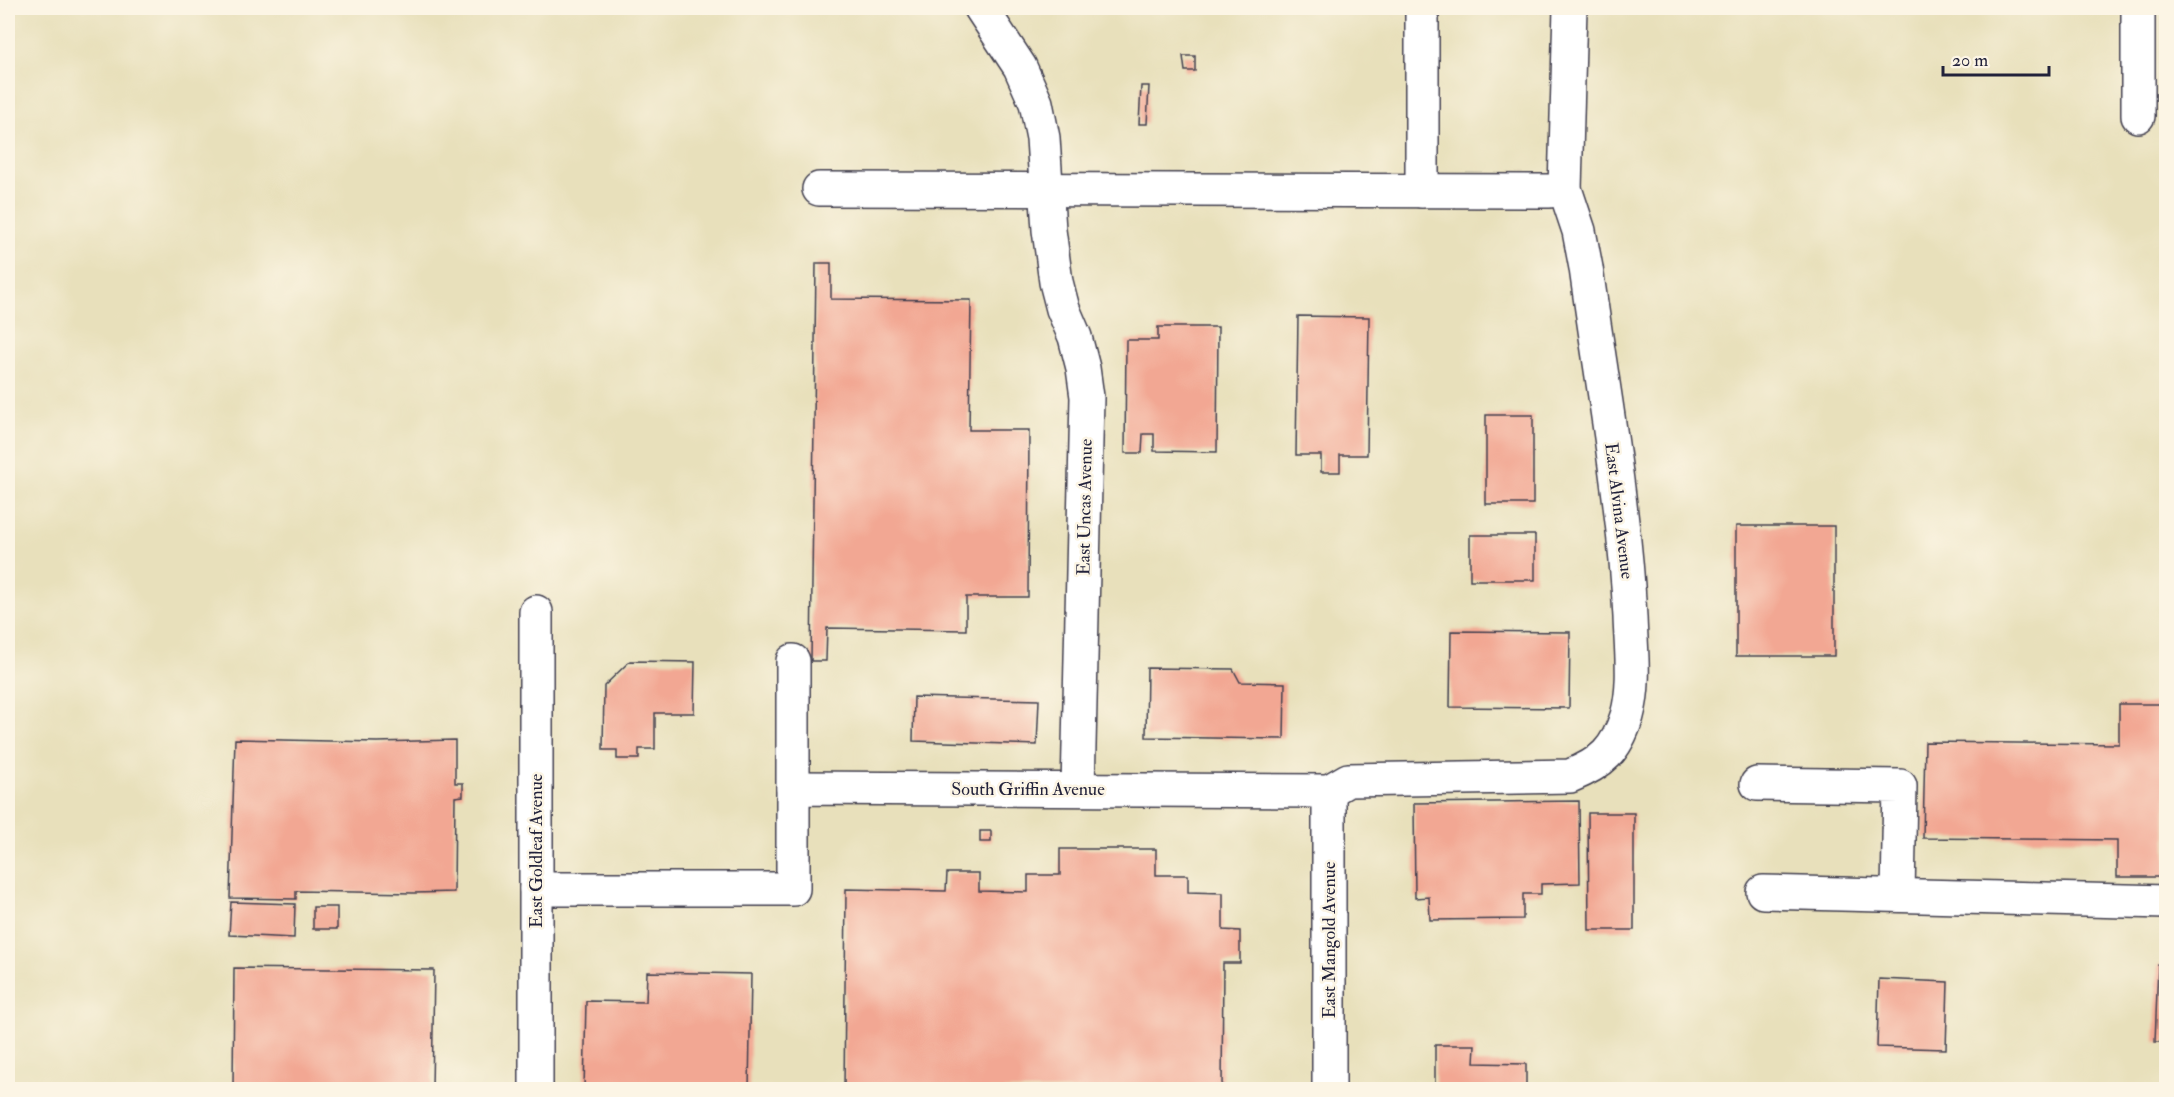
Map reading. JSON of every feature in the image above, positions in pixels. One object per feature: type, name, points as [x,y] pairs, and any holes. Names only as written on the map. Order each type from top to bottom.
[{"type":"street","name":"East Uncas Avenue","points":[[981,8],[1020,67],[1036,103],[1043,138],[1049,230],[1058,291],[1077,347],[1087,397],[1078,789]]},
{"type":"street","points":[[1422,8],[1422,191]]},
{"type":"street","points":[[819,189],[1422,191],[1565,189],[1570,8]]},
{"type":"street","points":[[2138,8],[2138,116]]},
{"type":"street","name":"East Alvina Avenue","points":[[1565,189],[1579,231],[1586,268],[1627,556],[1633,681],[1626,717],[1611,751]]},
{"type":"street","name":"East Goldleaf Avenue","points":[[536,612],[536,1089]]},
{"type":"street","points":[[536,889],[793,889],[792,661]]},
{"type":"street","name":"South Griffin Avenue","points":[[793,788],[1329,791],[1348,780],[1570,776],[1594,766],[1611,751]]},
{"type":"street","points":[[1756,784],[1900,786],[1899,895]]},
{"type":"street","name":"East Mangold Avenue","points":[[1329,791],[1329,1089]]},
{"type":"street","points":[[1763,892],[2166,902]]},
{"type":"building","points":[[1183,56],[1195,56],[1195,71],[1185,71]]},
{"type":"building","points":[[1141,86],[1149,86],[1147,124],[1139,124]]},
{"type":"building","points":[[816,263],[831,263],[831,299],[971,300],[969,430],[1029,430],[1028,597],[966,597],[966,630],[827,628],[826,661],[811,661]]},
{"type":"building","points":[[1298,316],[1369,317],[1367,455],[1340,455],[1340,472],[1321,472],[1321,455],[1296,455]]},
{"type":"building","points":[[1158,327],[1218,327],[1217,452],[1154,451],[1154,434],[1143,434],[1142,453],[1125,453],[1126,340],[1158,340]]},
{"type":"building","points":[[1486,415],[1533,415],[1533,504],[1486,504]]},
{"type":"building","points":[[1736,526],[1834,526],[1834,656],[1736,656]]},
{"type":"building","points":[[1470,535],[1535,535],[1535,580],[1470,580]]},
{"type":"building","points":[[1451,631],[1570,632],[1569,708],[1450,707]]},
{"type":"building","points":[[630,661],[695,662],[694,713],[655,713],[655,749],[639,749],[639,759],[617,759],[617,750],[603,750],[604,686]]},
{"type":"building","points":[[1147,668],[1233,669],[1240,682],[1285,683],[1284,739],[1146,737]]},
{"type":"building","points":[[914,697],[1039,700],[1037,745],[913,741]]},
{"type":"building","points":[[2119,704],[2166,704],[2166,877],[2117,877],[2117,840],[1923,838],[1925,742],[2119,744]]},
{"type":"building","points":[[235,739],[377,742],[455,740],[455,783],[463,783],[463,796],[455,797],[454,892],[296,891],[296,899],[230,898]]},
{"type":"building","points":[[1579,801],[1580,883],[1541,884],[1541,894],[1523,894],[1523,919],[1430,920],[1429,897],[1415,898],[1414,803]]},
{"type":"building","points":[[1588,813],[1634,813],[1634,930],[1589,930]]},
{"type":"building","points":[[980,831],[991,831],[991,842],[980,842]]},
{"type":"building","points":[[1060,849],[1156,849],[1156,875],[1188,875],[1188,892],[1223,893],[1223,930],[1240,931],[1240,963],[1223,963],[1222,1090],[844,1090],[846,889],[946,891],[947,873],[979,873],[979,891],[1028,892],[1028,875],[1060,875]]},
{"type":"building","points":[[231,902],[295,904],[294,938],[229,935]]},
{"type":"building","points":[[313,907],[337,907],[337,929],[313,929]]},
{"type":"building","points":[[2158,965],[2166,965],[2166,1042],[2155,1042]]},
{"type":"building","points":[[234,968],[434,970],[432,1090],[233,1090]]},
{"type":"building","points":[[647,972],[751,974],[749,1090],[584,1090],[586,1001],[646,1002]]},
{"type":"building","points":[[1879,979],[1948,982],[1946,1049],[1877,1047]]},
{"type":"building","points":[[1435,1045],[1475,1045],[1474,1063],[1526,1064],[1526,1090],[1435,1090]]}]
